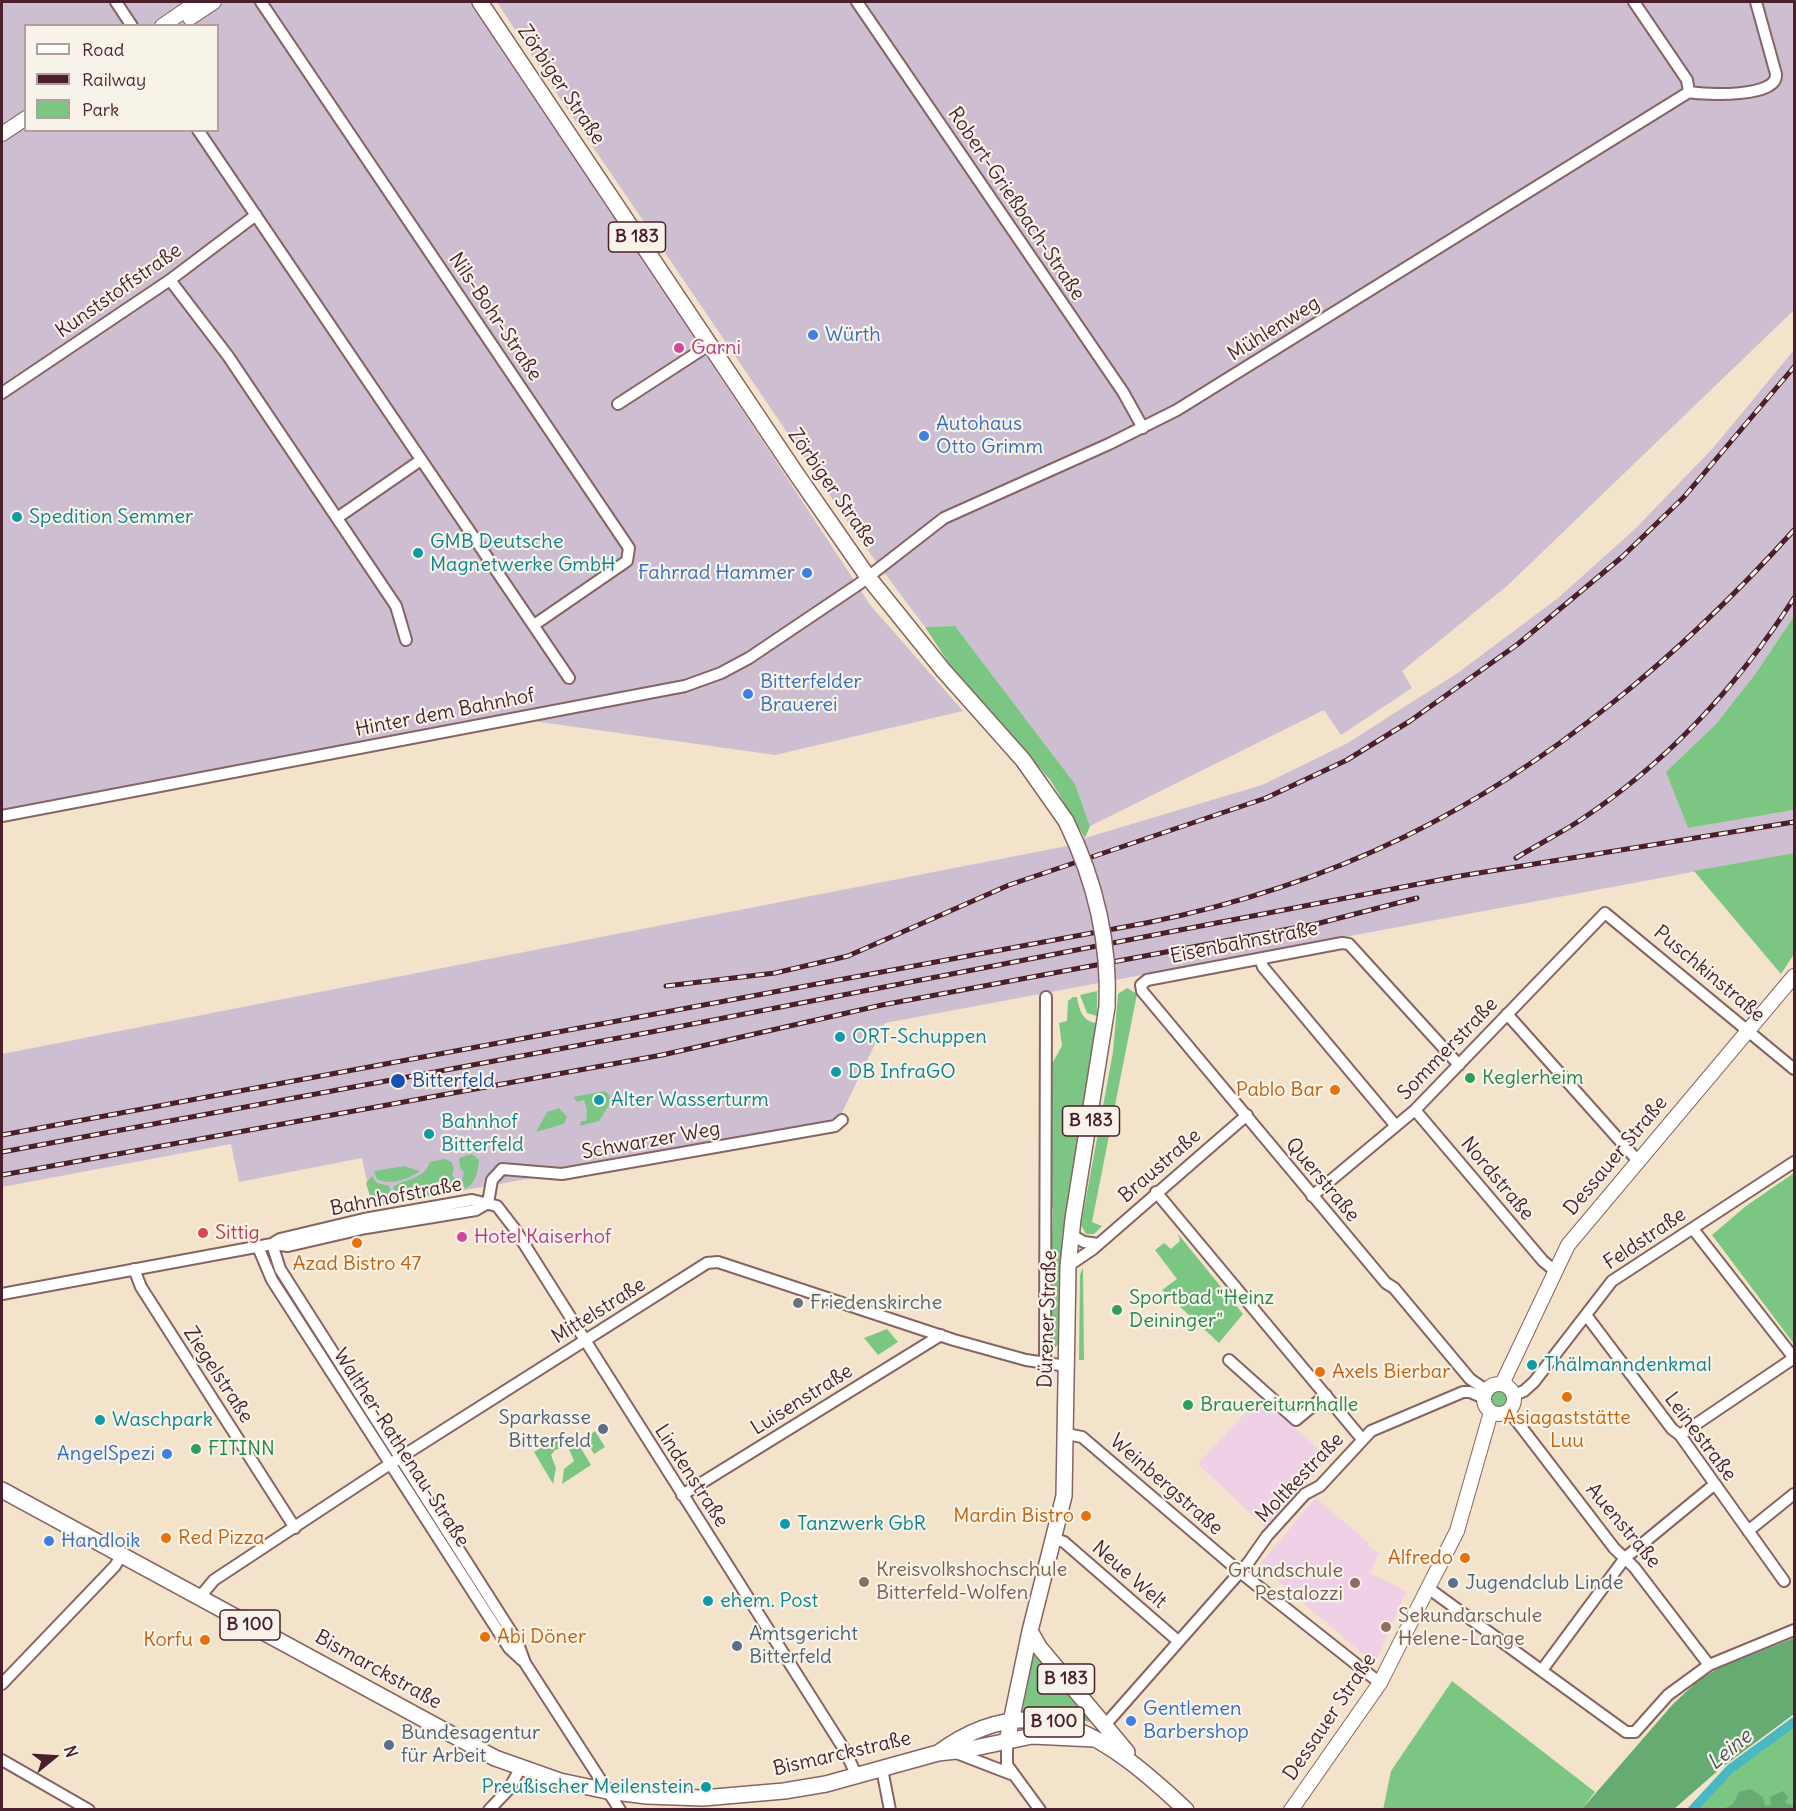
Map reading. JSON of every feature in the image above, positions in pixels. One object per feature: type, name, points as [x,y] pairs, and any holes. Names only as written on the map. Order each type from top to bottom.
[{"type":"main road","name":"Zörbiger Straße","points":[[480,2],[709,345],[868,577],[943,670],[1023,760],[1066,821],[1083,856],[1098,903],[1106,951],[1107,1006]]},
{"type":"main road","name":"Dürener Straße","points":[[1007,1741],[1030,1631],[1064,1497],[1068,1266],[1107,1006]]},
{"type":"main road","name":"Bismarckstraße","points":[[2,1490],[495,1758],[520,1769],[607,1791],[647,1796],[727,1797],[784,1791],[857,1776],[938,1753],[1007,1741],[1052,1735],[1095,1739]]},
{"type":"main road","name":"B 183","points":[[1030,1631],[1053,1665],[1136,1764]]},
{"type":"main road","name":"Bismarckstraße","points":[[938,1753],[961,1738],[1009,1723],[1053,1721],[1068,1725],[1136,1764],[1186,1809]]},
{"type":"street","points":[[116,2],[131,24]]},
{"type":"street","points":[[165,24],[197,2]]},
{"type":"street","points":[[181,24],[214,2]]},
{"type":"street","name":"Nils-Bohr-Straße","points":[[261,2],[629,548],[627,561],[534,625]]},
{"type":"street","name":"Robert-Grießbach-Straße","points":[[857,2],[1123,392],[1143,428]]},
{"type":"street","points":[[1634,2],[1687,80],[1689,92],[1704,95],[1752,91],[1770,87],[1774,83],[1776,74],[1756,2]]},
{"type":"street","name":"Mühlenweg","points":[[868,577],[944,518],[1143,428],[1191,401],[1689,92]]},
{"type":"street","points":[[2,134],[24,119]]},
{"type":"street","points":[[2,144],[24,129]]},
{"type":"street","points":[[199,132],[569,678]]},
{"type":"street","name":"Kunststoffstraße","points":[[2,393],[170,280],[255,215]]},
{"type":"street","points":[[170,280],[228,356],[396,606],[406,640]]},
{"type":"street","points":[[618,404],[709,345]]},
{"type":"street","points":[[338,518],[421,460]]},
{"type":"street","name":"Hinter dem Bahnhof","points":[[2,816],[698,682],[738,665],[868,577]]},
{"type":"street","name":"Puschkinstraße","points":[[1599,916],[1605,913],[1612,916],[1794,1069]]},
{"type":"street","name":"Sommerstraße","points":[[1312,1196],[1415,1110],[1599,916]]},
{"type":"street","name":"Eisenbahnstraße","points":[[1141,985],[1147,980],[1342,943],[1354,949],[1459,1065]]},
{"type":"street","points":[[1260,959],[1263,967],[1396,1126]]},
{"type":"street","name":"Dessauer Straße","points":[[1502,1383],[1554,1270],[1568,1245],[1794,976]]},
{"type":"street","name":"Querstraße","points":[[1141,985],[1142,992],[1247,1115],[1312,1196],[1485,1394]]},
{"type":"street","name":"Dürener Straße","points":[[1045,1364],[1046,997]]},
{"type":"street","points":[[1507,1014],[1638,1161]]},
{"type":"street","name":"Nordstraße","points":[[1415,1110],[1543,1261],[1554,1270]]},
{"type":"street","name":"Braustraße","points":[[1068,1266],[1089,1253],[1156,1192],[1247,1115]]},
{"type":"street","name":"Schwarzer Weg","points":[[488,1203],[492,1180],[502,1169],[562,1174],[835,1126],[842,1120]]},
{"type":"street","name":"Feldstraße","points":[[1514,1395],[1532,1384],[1611,1281],[1794,1162]]},
{"type":"street","points":[[1156,1192],[1362,1439]]},
{"type":"street","name":"Bahnhofstraße","points":[[2,1294],[258,1247],[272,1244],[280,1239],[410,1210],[472,1200],[488,1203]]},
{"type":"street","name":"Lindenstraße","points":[[488,1203],[497,1206],[507,1217],[844,1749],[857,1776]]},
{"type":"street","points":[[1680,1435],[1793,1353],[1693,1229]]},
{"type":"street","points":[[1072,1235],[1084,1242],[1098,1244]]},
{"type":"street","name":"Walther-Rathenau-Straße","points":[[272,1244],[280,1269],[509,1648],[525,1663],[620,1809]]},
{"type":"street","name":"Walther-Rathenau-Straße","points":[[258,1247],[272,1280],[394,1461]]},
{"type":"street","name":"Mittelstraße","points":[[199,1598],[208,1585],[394,1461],[708,1263],[718,1262],[941,1335],[1045,1364],[1067,1366]]},
{"type":"street","name":"Ziegelstraße","points":[[134,1269],[141,1287],[295,1528]]},
{"type":"street","name":"Leinestraße","points":[[1586,1315],[1672,1429],[1680,1435],[1784,1581]]},
{"type":"street","name":"Luisenstraße","points":[[682,1495],[941,1335]]},
{"type":"street","points":[[1229,1360],[1296,1420],[1326,1395]]},
{"type":"street","points":[[1502,1383],[1508,1386],[1514,1395],[1514,1403],[1509,1411],[1498,1414],[1491,1412],[1485,1404],[1485,1394],[1493,1384],[1502,1383]]},
{"type":"street","name":"Moltkestraße","points":[[1104,1725],[1240,1572],[1305,1494],[1320,1486],[1371,1431],[1463,1392],[1485,1394]]},
{"type":"street","name":"Auenstraße","points":[[1509,1411],[1709,1665]]},
{"type":"street","name":"Dessauer Straße","points":[[1291,1809],[1380,1683],[1457,1531],[1491,1412]]},
{"type":"street","name":"Weinbergstraße","points":[[1066,1434],[1082,1437],[1240,1572],[1380,1683]]},
{"type":"street","points":[[1542,1670],[1624,1558],[1715,1484]]},
{"type":"street","points":[[1748,1530],[1794,1494]]},
{"type":"street","name":"Neue Welt","points":[[1055,1539],[1064,1542],[1178,1641]]},
{"type":"street","points":[[2,1684],[116,1566],[121,1556]]},
{"type":"street","points":[[1428,1588],[1626,1732],[1635,1732],[1668,1695],[1709,1665],[1794,1630]]},
{"type":"street","points":[[1007,1741],[1005,1757],[1011,1774],[1040,1809]]},
{"type":"street","points":[[954,1752],[1011,1774]]},
{"type":"street","points":[[2,1760],[89,1809]]},
{"type":"street","points":[[489,1809],[509,1789],[520,1769]]},
{"type":"street","points":[[882,1769],[890,1809]]},
{"type":"shaded area","points":[[2,2],[474,2],[871,606],[963,711],[775,755],[533,721],[2,815]]},
{"type":"shaded area","points":[[497,2],[1794,2],[1794,310],[1507,586],[1402,671],[1412,688],[1341,735],[1324,710],[1090,826],[1075,784],[955,626],[925,627],[863,544]]},
{"type":"shaded area","name":"Bahnhof Bitterfeld","points":[[1794,350],[1794,616],[1756,673],[1716,724],[1667,772],[1688,828],[1794,810],[1794,853],[885,1023],[839,1119],[830,1125],[381,1205],[370,1196],[362,1158],[239,1182],[231,1144],[2,1187],[2,1054],[1067,846],[1085,838],[1262,785],[1346,744],[1459,672],[1558,598],[1635,529],[1713,448]]},
{"type":"shaded area","points":[[1261,1396],[1328,1459],[1265,1527],[1198,1464]]},
{"type":"shaded area","points":[[1316,1498],[1369,1543],[1367,1546],[1379,1553],[1370,1573],[1406,1591],[1378,1657],[1371,1661],[1259,1565]]},
{"type":"green space","points":[[1794,616],[1794,810],[1688,828],[1666,772],[1716,724],[1756,673]]},
{"type":"green space","points":[[955,626],[1075,784],[1090,826],[1085,838],[1051,781],[950,665],[925,627]]},
{"type":"green space","points":[[1794,853],[1794,954],[1781,974],[1694,871]]},
{"type":"green space","points":[[1127,988],[1137,994],[1092,1222],[1102,1226],[1094,1234],[1086,1234],[1081,1225],[1113,1052],[1118,994]]},
{"type":"green space","points":[[1097,991],[1097,1016],[1087,1013],[1080,995]]},
{"type":"green space","points":[[1077,997],[1084,1017],[1096,1023],[1062,1237],[1059,1343],[1050,1350],[1049,1244],[1052,1238],[1053,1208],[1048,1207],[1049,1069],[1062,1046],[1059,1023],[1067,1021],[1068,1001]]},
{"type":"green space","points":[[605,1091],[610,1096],[609,1105],[599,1121],[580,1126],[581,1121],[586,1121],[587,1110],[584,1100],[577,1102],[573,1097]]},
{"type":"green space","points":[[559,1108],[567,1117],[564,1124],[536,1132],[547,1112]]},
{"type":"green space","points":[[472,1154],[479,1160],[478,1169],[476,1177],[465,1189],[462,1180],[464,1172],[460,1168],[459,1158]]},
{"type":"green space","points":[[445,1159],[452,1162],[456,1191],[396,1200],[393,1187],[423,1173],[430,1162]]},
{"type":"green space","points":[[404,1166],[420,1171],[405,1179],[388,1182],[377,1179],[374,1171]]},
{"type":"green space","points":[[1794,1173],[1794,1344],[1712,1235],[1746,1206]]},
{"type":"green space","points":[[372,1176],[377,1183],[389,1186],[393,1204],[381,1205],[370,1196],[366,1183]]},
{"type":"green space","points":[[1178,1234],[1243,1314],[1219,1343],[1162,1290],[1177,1279],[1155,1250],[1164,1243],[1171,1249],[1180,1241]]},
{"type":"green space","points":[[1083,1267],[1084,1360],[1079,1360],[1080,1275]]},
{"type":"green space","points":[[887,1329],[898,1342],[878,1355],[864,1338]]},
{"type":"green space","points":[[1499,1387],[1509,1394],[1510,1398],[1503,1408],[1499,1409],[1489,1402],[1488,1398],[1495,1388]]},
{"type":"green space","points":[[595,1431],[605,1447],[594,1454],[583,1436],[587,1437]]},
{"type":"green space","points":[[564,1433],[562,1448],[555,1450],[551,1455],[556,1468],[553,1484],[534,1452]]},
{"type":"green space","points":[[573,1435],[591,1465],[562,1484],[564,1469],[574,1461],[569,1449]]},
{"type":"green space","points":[[1794,1638],[1794,1714],[1721,1768],[1674,1809],[1582,1809],[1673,1704],[1700,1679],[1719,1668]]},
{"type":"green space","points":[[1035,1654],[1091,1718],[1090,1722],[1055,1715],[1022,1715]]},
{"type":"green space","points":[[1452,1681],[1595,1792],[1582,1809],[1383,1810],[1391,1771]]},
{"type":"green space","points":[[1794,1722],[1794,1809],[1692,1810],[1730,1769]]},
{"type":"green space","points":[[1750,1789],[1763,1797],[1765,1806],[1771,1805],[1770,1797],[1783,1791],[1788,1797],[1785,1803],[1792,1805],[1794,1809],[1724,1809],[1733,1804],[1739,1792]]},
{"type":"waterway","name":"Leine","points":[[1692,1810],[1730,1769],[1794,1722]]},
{"type":"railway","points":[[666,986],[775,973],[848,956],[1009,885],[1266,798],[1347,760],[1410,721],[1518,644],[1622,557],[1684,497],[1794,367]]},
{"type":"railway","points":[[2,1135],[1146,923],[1212,908],[1278,888],[1342,865],[1404,837],[1512,776],[1564,740],[1662,661],[1708,619],[1794,530]]},
{"type":"railway","points":[[1516,858],[1571,826],[1611,798],[1671,748],[1699,721],[1749,662],[1794,598]]},
{"type":"railway","points":[[2,1152],[651,1032],[1460,876],[1794,822]]},
{"type":"railway","points":[[2,1175],[662,1055],[882,1005],[1316,924],[1417,898]]},
{"type":"place","name":"Würth","points":[[813,335]]},
{"type":"place","name":"Garni","points":[[679,348]]},
{"type":"place","name":"Autohaus Otto Grimm","points":[[924,436]]},
{"type":"place","name":"Spedition Semmer","points":[[17,517]]},
{"type":"place","name":"GMB Deutsche Magnetwerke GmbH","points":[[418,553]]},
{"type":"place","name":"Fahrrad Hammer","points":[[807,573]]},
{"type":"place","name":"Bitterfelder Brauerei","points":[[748,694]]},
{"type":"place","name":"ORT-Schuppen","points":[[840,1037]]},
{"type":"place","name":"DB InfraGO","points":[[836,1072]]},
{"type":"place","name":"Keglerheim","points":[[1470,1078]]},
{"type":"place","name":"Bitterfeld","points":[[398,1081]]},
{"type":"place","name":"Pablo Bar","points":[[1335,1090]]},
{"type":"place","name":"Alter Wasserturm","points":[[599,1100]]},
{"type":"place","name":"Bahnhof Bitterfeld","points":[[429,1134]]},
{"type":"place","name":"Sittig","points":[[203,1233]]},
{"type":"place","name":"Hotel Kaiserhof","points":[[462,1237]]},
{"type":"place","name":"Azad Bistro 47","points":[[357,1243]]},
{"type":"place","name":"Friedenskirche","points":[[798,1303]]},
{"type":"place","name":"Sportbad \"Heinz Deininger\"","points":[[1117,1310]]},
{"type":"place","name":"Thälmanndenkmal","points":[[1532,1365]]},
{"type":"place","name":"Axels Bierbar","points":[[1320,1372]]},
{"type":"place","name":"Asiagaststätte Luu","points":[[1567,1397]]},
{"type":"place","name":"Brauereiturnhalle","points":[[1188,1405]]},
{"type":"place","name":"Waschpark","points":[[100,1420]]},
{"type":"place","name":"Sparkasse Bitterfeld","points":[[603,1429]]},
{"type":"place","name":"FITINN","points":[[196,1449]]},
{"type":"place","name":"AngelSpezi","points":[[167,1454]]},
{"type":"place","name":"Mardin Bistro","points":[[1086,1516]]},
{"type":"place","name":"Tanzwerk GbR","points":[[785,1524]]},
{"type":"place","name":"Red Pizza","points":[[166,1538]]},
{"type":"place","name":"Handloik","points":[[49,1541]]},
{"type":"place","name":"Alfredo","points":[[1465,1558]]},
{"type":"place","name":"Kreisvolkshochschule Bitterfeld-Wolfen","points":[[864,1582]]},
{"type":"place","name":"Grundschule Pestalozzi","points":[[1355,1583]]},
{"type":"place","name":"Jugendclub Linde","points":[[1453,1583]]},
{"type":"place","name":"ehem. Post","points":[[708,1601]]},
{"type":"place","name":"Sekundarschule Helene-Lange","points":[[1386,1627]]},
{"type":"place","name":"Abi Döner","points":[[485,1637]]},
{"type":"place","name":"Korfu","points":[[205,1640]]},
{"type":"place","name":"Amtsgericht Bitterfeld","points":[[737,1646]]},
{"type":"place","name":"Gentlemen Barbershop","points":[[1131,1721]]},
{"type":"place","name":"Bundesagentur für Arbeit","points":[[389,1745]]},
{"type":"place","name":"Preußischer Meilenstein","points":[[706,1787]]}]
